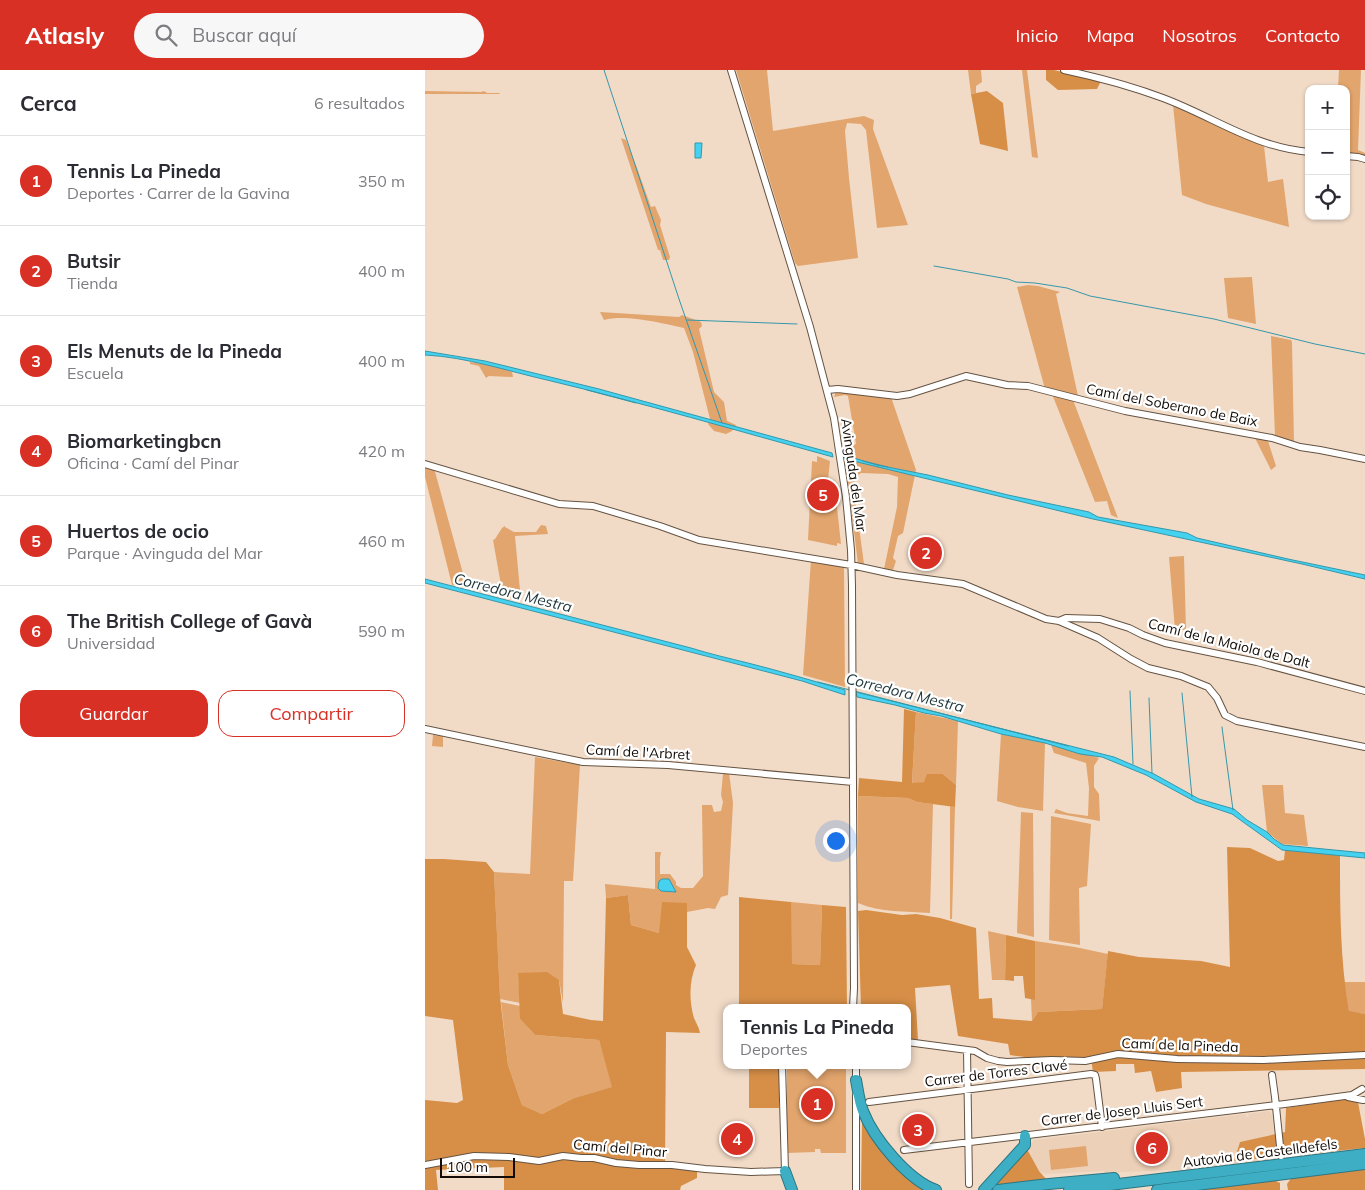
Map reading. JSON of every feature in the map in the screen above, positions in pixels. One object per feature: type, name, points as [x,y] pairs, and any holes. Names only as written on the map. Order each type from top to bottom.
[{"type":"highway","points":[[856,1080],[863,1110],[884,1145],[909,1174],[936,1190]]},
{"type":"highway","points":[[984,1190],[1025,1145],[1025,1136]]},
{"type":"highway","name":"Autovia de Castelldefels","points":[[1069,1190],[1365,1154]]},
{"type":"highway","name":"Autovia de Castelldefels","points":[[1157,1190],[1365,1164]]},
{"type":"highway","points":[[784,1190],[785,1171]]},
{"type":"highway","points":[[785,1171],[792,1190]]},
{"type":"highway","points":[[998,1190],[1089,1180],[1205,1174]]},
{"type":"highway","points":[[1048,1176],[1054,1179],[1089,1180]]},
{"type":"street","name":"Avinguda del Mar","points":[[731,70],[810,326],[827,390],[840,451],[847,504],[851,565],[853,690],[854,1004]]},
{"type":"street","points":[[1064,70],[1100,78],[1163,98],[1205,116],[1235,132],[1272,146],[1305,151]]},
{"type":"street","points":[[1350,156],[1365,159]]},
{"type":"street","name":"Camí del Soberano de Baix","points":[[827,390],[838,389],[897,396],[910,394],[966,376],[1007,385],[1028,386],[1125,411],[1273,438],[1300,447],[1365,459]]},
{"type":"street","points":[[425,464],[559,504],[593,506],[699,540],[851,565],[897,575],[963,584],[1046,619],[1059,621],[1098,638],[1131,660],[1148,668],[1181,676],[1208,686],[1217,698],[1225,715],[1237,721],[1365,747]]},
{"type":"street","name":"Camí de la Maiola de Dalt","points":[[1059,621],[1066,618],[1101,619],[1165,643],[1257,662],[1365,690]]},
{"type":"street","name":"Camí de l'Arbret","points":[[425,729],[583,762],[668,765],[853,782]]},
{"type":"street","name":"Camí de la Pineda","points":[[911,1043],[975,1051],[987,1058],[1007,1062],[1089,1060],[1118,1054],[1177,1059],[1255,1060],[1365,1055]]},
{"type":"street","points":[[967,1050],[969,1184]]},
{"type":"street","points":[[782,1069],[785,1171]]},
{"type":"street","points":[[855,1069],[856,1190]]},
{"type":"street","name":"Carrer de Torres Clavé","points":[[869,1102],[1091,1074],[1095,1075],[1096,1079],[1102,1126]]},
{"type":"street","points":[[1272,1075],[1281,1156]]},
{"type":"street","name":"Carrer de Josep Lluis Sert","points":[[904,1150],[1354,1095],[1363,1088]]},
{"type":"street","name":"Carrer de Josep Lluis Sert","points":[[1363,1088],[1360,1096],[1364,1101]]},
{"type":"street","name":"Carrer de Josep Lluis Sert","points":[[1344,1096],[1364,1101]]},
{"type":"street","name":"Camí del Pinar","points":[[425,1165],[474,1156],[509,1157],[539,1161],[563,1156],[601,1158],[616,1163],[639,1165],[672,1165],[751,1172],[785,1171]]},
{"type":"shaded area","points":[[736,70],[767,70],[773,131],[864,116],[874,120],[873,129],[908,225],[877,228],[866,130],[861,124],[847,123],[845,131],[858,258],[798,266],[795,263]]},
{"type":"shaded area","points":[[968,70],[981,70],[982,82],[976,86],[976,93],[971,94]]},
{"type":"shaded area","points":[[1022,70],[1027,70],[1038,158],[1032,157]]},
{"type":"shaded area","points":[[1046,70],[1054,70],[1101,81],[1097,89],[1058,90],[1046,80]]},
{"type":"shaded area","points":[[1339,70],[1361,70],[1358,150],[1365,153],[1365,158],[1350,155],[1350,85],[1338,85]]},
{"type":"shaded area","points":[[425,91],[484,91],[500,94],[425,94]]},
{"type":"shaded area","points":[[987,91],[1003,103],[1008,151],[980,144],[971,94]]},
{"type":"shaded area","points":[[1173,105],[1264,146],[1268,182],[1283,179],[1289,227],[1206,204],[1182,195]]},
{"type":"shaded area","points":[[621,138],[626,140],[651,207],[655,206],[661,220],[660,225],[670,257],[669,260],[663,260],[660,250],[658,250]]},
{"type":"shaded area","points":[[1252,277],[1256,324],[1228,318],[1224,278]]},
{"type":"shaded area","points":[[1028,285],[1060,292],[1056,294],[1078,396],[1045,389],[1017,287]]},
{"type":"shaded area","points":[[600,312],[679,317],[682,315],[701,322],[702,326],[699,329],[714,392],[724,402],[727,421],[736,425],[732,431],[726,434],[714,431],[708,424],[710,419],[693,352],[684,328],[623,318],[604,320]]},
{"type":"shaded area","points":[[1271,336],[1291,340],[1292,342],[1294,443],[1275,436]]},
{"type":"shaded area","points":[[470,362],[495,366],[512,372],[513,377],[489,376],[486,378],[479,366],[470,364]]},
{"type":"shaded area","points":[[836,391],[891,397],[916,470],[903,533],[898,536],[893,558],[896,561],[893,570],[884,569],[897,507],[898,477],[888,474],[861,473],[855,478],[854,490],[864,564],[858,564],[844,449],[856,444],[848,396],[834,397]]},
{"type":"shaded area","points":[[1052,394],[1073,400],[1118,518],[1111,515],[1107,501],[1095,502]]},
{"type":"shaded area","points":[[1254,436],[1267,438],[1276,466],[1271,470]]},
{"type":"shaded area","points":[[817,456],[830,461],[828,480],[834,480],[841,544],[837,543],[837,546],[808,540],[812,461],[817,462]]},
{"type":"shaded area","points":[[425,466],[434,468],[467,588],[452,585],[425,477]]},
{"type":"shaded area","points":[[541,525],[546,526],[548,534],[515,536],[521,601],[503,596],[493,540],[505,526],[514,532],[536,532]]},
{"type":"shaded area","points":[[1184,556],[1186,630],[1175,630],[1169,557]]},
{"type":"shaded area","points":[[811,560],[844,565],[845,687],[803,675]]},
{"type":"shaded area","points":[[904,709],[916,712],[912,783],[924,782],[927,774],[943,774],[956,785],[955,807],[917,802],[908,798],[858,796],[859,778],[902,782]]},
{"type":"shaded area","points":[[916,712],[958,721],[956,785],[943,774],[924,782],[912,784]]},
{"type":"shaded area","points":[[1001,734],[1045,743],[1043,811],[997,801]]},
{"type":"shaded area","points":[[433,735],[443,736],[443,747],[432,746]]},
{"type":"shaded area","points":[[1051,745],[1062,746],[1099,758],[1094,766],[1094,787],[1099,794],[1100,821],[1054,813],[1056,809],[1067,813],[1088,816],[1089,788],[1086,763],[1054,753]]},
{"type":"shaded area","points":[[535,757],[580,765],[573,881],[564,881],[563,1003],[559,980],[518,973],[520,1003],[500,999],[494,872],[530,874]]},
{"type":"shaded area","points":[[729,773],[733,803],[728,895],[721,897],[715,909],[708,908],[687,912],[686,903],[659,933],[631,925],[628,895],[606,898],[605,884],[655,889],[655,852],[661,852],[660,874],[670,874],[676,885],[681,888],[693,888],[703,876],[702,805],[712,805],[714,812],[721,811],[723,802],[721,795],[723,774]]},
{"type":"shaded area","points":[[1262,785],[1283,785],[1285,813],[1304,815],[1308,846],[1282,844],[1267,832]]},
{"type":"shaded area","points":[[858,796],[908,798],[917,802],[933,804],[930,913],[884,910],[858,903]]},
{"type":"shaded area","points":[[950,806],[955,807],[952,919],[950,919]]},
{"type":"shaded area","points":[[1021,812],[1033,813],[1034,937],[1017,933]]},
{"type":"shaded area","points":[[1051,816],[1091,824],[1087,886],[1079,888],[1080,945],[1049,940]]},
{"type":"shaded area","points":[[1227,847],[1250,848],[1278,861],[1284,860],[1285,850],[1340,855],[1341,933],[1346,992],[1349,1011],[1365,1014],[1365,1069],[1181,1072],[1182,1088],[1156,1092],[1151,1071],[1135,1073],[1134,1064],[1116,1064],[1116,1071],[1093,1072],[1091,1059],[1031,1058],[1010,1055],[1008,1044],[958,1036],[950,985],[915,988],[918,1040],[911,1039],[911,1004],[861,1004],[858,911],[866,910],[902,915],[916,914],[940,918],[976,928],[979,999],[992,998],[993,1018],[1032,1021],[1038,1012],[1102,1009],[1108,951],[1139,957],[1201,961],[1230,967]]},
{"type":"shaded area","points":[[425,859],[486,862],[494,872],[500,997],[508,1065],[522,1105],[542,1114],[574,1098],[612,1087],[599,1040],[535,1035],[520,1019],[518,973],[547,972],[559,980],[563,1014],[603,1021],[606,898],[628,895],[631,925],[659,933],[662,902],[687,903],[687,947],[696,965],[691,984],[691,1005],[700,1033],[666,1032],[665,1167],[697,1171],[697,1178],[681,1186],[680,1190],[504,1190],[504,1167],[436,1170],[438,1190],[425,1190],[425,1100],[457,1103],[463,1100],[453,1020],[425,1016]]},
{"type":"shaded area","points":[[739,897],[791,902],[792,964],[820,965],[822,905],[846,907],[847,1004],[739,1004]]},
{"type":"shaded area","points":[[791,902],[822,905],[820,965],[791,964]]},
{"type":"shaded area","points":[[988,931],[1006,935],[1005,980],[992,980]]},
{"type":"shaded area","points":[[1006,935],[1035,941],[1035,1000],[1025,998],[1023,976],[1014,976],[1014,981],[1005,980]]},
{"type":"shaded area","points":[[1035,941],[1108,954],[1102,1009],[1038,1012],[1032,1021],[1031,999],[1035,999]]},
{"type":"shaded area","points":[[1344,982],[1365,982],[1365,1014],[1349,1012]]},
{"type":"shaded area","points":[[501,1002],[520,1006],[520,1019],[535,1035],[599,1040],[613,1087],[574,1098],[542,1114],[522,1105],[508,1065]]},
{"type":"shaded area","points":[[749,1069],[779,1069],[779,1108],[749,1108]]},
{"type":"shaded area","points":[[787,1069],[846,1069],[846,1153],[821,1153],[820,1149],[815,1149],[815,1152],[787,1153]]},
{"type":"shaded area","points":[[1357,1097],[1365,1148],[1234,1161],[1240,1142],[1285,1132],[1286,1108]]},
{"type":"shaded area","points":[[1269,1111],[1272,1115],[1277,1156],[1274,1159],[1190,1169],[1045,1174],[1017,1158],[1034,1140],[1245,1114],[1246,1117],[1249,1117],[1248,1114]]},
{"type":"shaded area","points":[[862,1121],[869,1127],[926,1190],[861,1190]]},
{"type":"shaded area","points":[[1086,1146],[1088,1166],[1051,1170],[1049,1150]]},
{"type":"shaded area","points":[[1025,1149],[1047,1180],[994,1187]]},
{"type":"shaded area","points":[[1365,1168],[1365,1190],[1288,1190],[1287,1184],[1292,1177]]},
{"type":"shaded area","points":[[1272,1179],[1280,1183],[1280,1190],[1193,1190]]},
{"type":"water","points":[[695,143],[702,143],[701,158],[695,158]]},
{"type":"water","points":[[425,351],[485,361],[599,389],[832,453],[833,457],[655,408],[472,361],[425,355]]},
{"type":"water","points":[[844,455],[877,465],[1089,512],[1098,517],[1187,533],[1197,538],[1365,575],[1365,579],[1093,519],[845,459]]},
{"type":"water","points":[[425,579],[784,673],[845,690],[845,695],[802,681],[425,583]]},
{"type":"water","points":[[856,692],[1114,757],[1154,774],[1199,799],[1234,809],[1283,845],[1365,853],[1365,858],[1282,850],[1232,814],[1196,802],[1146,775],[1102,757],[1080,754],[1045,743],[1001,734],[941,716],[857,697]]},
{"type":"water","points":[[669,879],[676,892],[661,891],[658,888],[659,881]]},
{"type":"waterway","points":[[604,70],[722,423]]},
{"type":"waterway","points":[[934,266],[1016,282],[1067,288],[1090,296],[1214,319],[1315,344],[1365,354]]},
{"type":"waterway","points":[[687,320],[797,324]]},
{"type":"waterway","points":[[587,390],[636,403]]},
{"type":"waterway","points":[[863,461],[888,467]]},
{"type":"waterway","name":"Corredora Mestra","points":[[818,682],[850,690]]},
{"type":"waterway","name":"Corredora Mestra","points":[[854,691],[1068,746]]},
{"type":"waterway","points":[[1130,691],[1133,764]]},
{"type":"waterway","points":[[1182,693],[1192,797]]},
{"type":"waterway","points":[[1149,698],[1152,773]]},
{"type":"waterway","points":[[1222,727],[1233,810]]},
{"type":"place","name":"Huertos de ocio","points":[[823,495]]},
{"type":"place","name":"Butsir","points":[[926,553]]},
{"type":"place","name":"Tennis La Pineda","points":[[817,1104]]},
{"type":"place","name":"Els Menuts de la Pineda","points":[[918,1130]]},
{"type":"place","name":"Biomarketingbcn","points":[[737,1139]]},
{"type":"place","name":"The British College of Gavà","points":[[1152,1148]]}]
